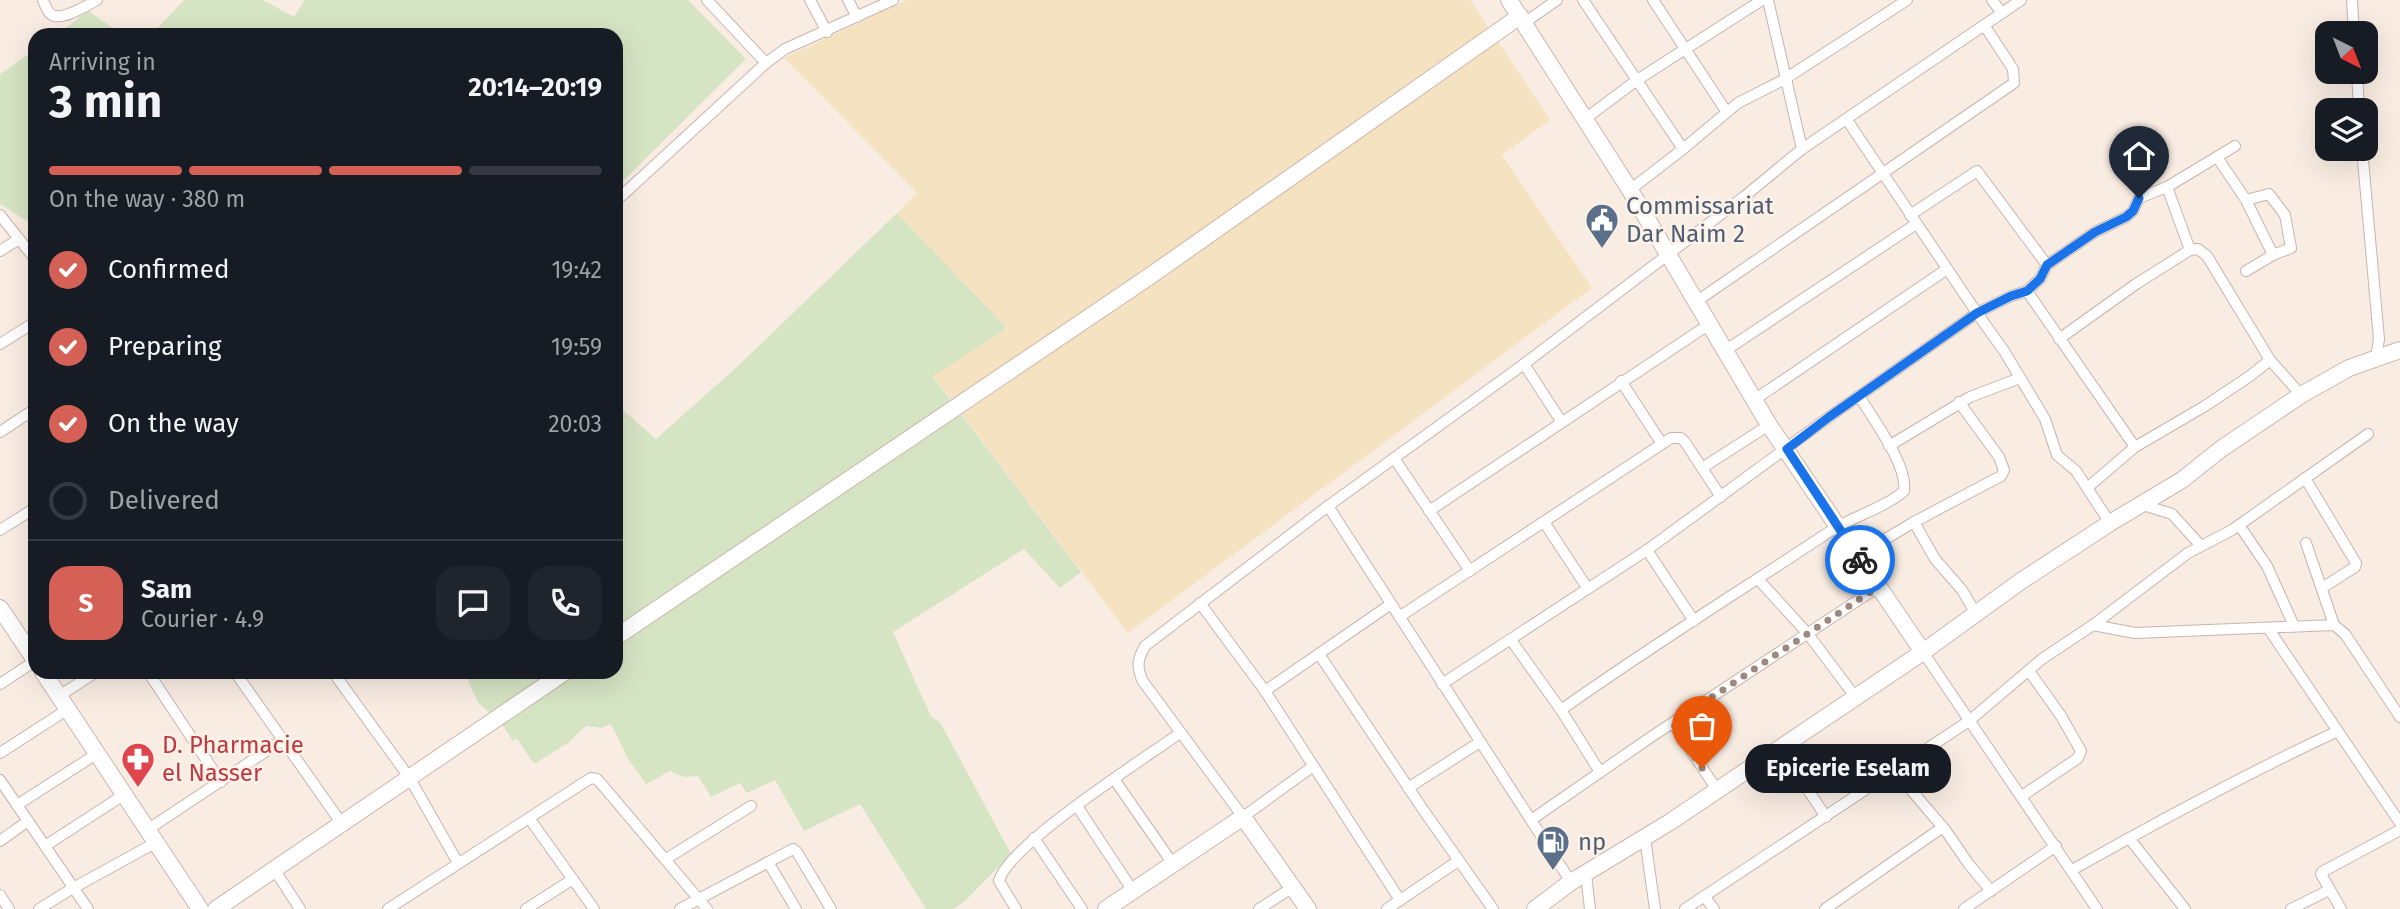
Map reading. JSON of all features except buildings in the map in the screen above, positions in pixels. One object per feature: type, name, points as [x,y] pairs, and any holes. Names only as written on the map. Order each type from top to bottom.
[{"type":"street","points":[[43,0],[55,17],[97,0]]},
{"type":"street","points":[[810,0],[827,32]]},
{"type":"street","points":[[848,0],[858,17]]},
{"type":"street","points":[[623,195],[766,63],[785,49],[893,0]]},
{"type":"street","points":[[1509,0],[1698,301],[1769,425],[2097,909]]},
{"type":"street","points":[[623,632],[1150,276],[1522,19],[1557,0]]},
{"type":"street","points":[[1583,0],[1683,149]]},
{"type":"street","points":[[1585,119],[1637,80],[1762,0]]},
{"type":"street","points":[[1768,0],[1802,149]]},
{"type":"street","points":[[1630,190],[1726,111],[1749,96],[1785,79],[1908,0]]},
{"type":"street","points":[[1992,0],[2002,13]]},
{"type":"street","points":[[1308,909],[1142,680],[1138,659],[1145,646],[1328,506],[1524,364],[1802,149],[2021,0]]},
{"type":"street","points":[[2352,0],[2353,21]]},
{"type":"street","points":[[712,1],[766,63]]},
{"type":"street","points":[[1658,2],[1726,111]]},
{"type":"street","points":[[1698,301],[2014,83],[2013,69],[1984,25]]},
{"type":"street","points":[[1847,120],[2020,378],[2045,419],[2057,455],[2076,471],[2110,523]]},
{"type":"street","points":[[1442,684],[1647,550],[1977,313],[2027,291],[2040,279],[2047,265],[2095,232],[2126,217],[2133,211],[2139,198],[2167,187],[2235,146]]},
{"type":"street","points":[[2217,157],[2246,200],[2273,255]]},
{"type":"street","points":[[2363,161],[2379,339],[2376,358]]},
{"type":"street","points":[[1726,350],[1977,171],[2047,265]]},
{"type":"street","points":[[2167,187],[2189,250]]},
{"type":"street","points":[[2246,200],[2269,194],[2285,215],[2291,248],[2246,271]]},
{"type":"street","points":[[0,215],[28,250]]},
{"type":"street","points":[[0,251],[19,239]]},
{"type":"street","points":[[2059,339],[2136,284],[2189,250],[2198,248],[2207,256],[2270,360],[2301,395]]},
{"type":"street","points":[[1754,400],[1947,268]]},
{"type":"street","points":[[2027,291],[2135,447]]},
{"type":"street","points":[[1429,510],[1711,323]]},
{"type":"street","points":[[0,344],[28,326]]},
{"type":"street","points":[[1535,909],[1571,882],[1645,838],[1856,698],[2110,523],[2182,480],[2221,449],[2301,395],[2350,368],[2400,350]]},
{"type":"street","points":[[2087,488],[2135,447],[2205,406],[2270,360]]},
{"type":"street","points":[[1524,364],[1561,421]]},
{"type":"street","points":[[1889,446],[1959,402],[2020,378]]},
{"type":"street","points":[[1620,381],[1662,444]]},
{"type":"street","points":[[1561,710],[1838,526],[1896,498],[1904,491],[1905,483],[1900,465],[1859,396]]},
{"type":"street","points":[[1857,556],[2001,476],[2003,464],[1959,402]]},
{"type":"street","points":[[0,432],[28,414]]},
{"type":"street","points":[[1702,468],[1769,425]]},
{"type":"street","points":[[1685,909],[1969,721],[2069,640],[2189,553],[2239,525],[2368,434]]},
{"type":"street","points":[[1399,617],[1671,438],[1681,438],[1721,498]]},
{"type":"street","points":[[1394,458],[1470,570]]},
{"type":"street","points":[[2305,478],[2356,563],[2355,567],[2322,588]]},
{"type":"street","points":[[2140,504],[2172,514],[2201,546]]},
{"type":"street","points":[[1328,506],[1571,882]]},
{"type":"street","points":[[0,530],[28,512]]},
{"type":"street","points":[[1544,522],[1588,589]]},
{"type":"street","points":[[1914,522],[1935,559],[1962,590],[1976,614]]},
{"type":"street","points":[[2239,525],[2267,566],[2294,626]]},
{"type":"street","points":[[2306,543],[2334,625],[2345,634],[2400,717]]},
{"type":"street","points":[[1647,550],[1693,621]]},
{"type":"street","points":[[1758,579],[1808,634],[1856,698]]},
{"type":"street","points":[[1531,820],[1878,587]]},
{"type":"street","points":[[1200,603],[1265,691],[1400,900]]},
{"type":"street","points":[[1265,691],[1391,604]]},
{"type":"street","points":[[1,610],[28,650]]},
{"type":"street","points":[[2093,625],[2135,633],[2334,625]]},
{"type":"street","points":[[2268,628],[2400,822]]},
{"type":"street","points":[[1511,639],[1600,772]]},
{"type":"street","points":[[1319,654],[1493,909]]},
{"type":"street","points":[[0,684],[28,665]]},
{"type":"street","points":[[2022,796],[2078,758],[2081,751],[2061,716],[2029,671]]},
{"type":"street","points":[[48,679],[200,909]]},
{"type":"street","points":[[0,753],[89,679]]},
{"type":"street","points":[[153,679],[221,782]]},
{"type":"street","points":[[240,679],[342,824]]},
{"type":"street","points":[[338,679],[409,777],[458,863]]},
{"type":"street","points":[[216,909],[555,679]]},
{"type":"street","points":[[1673,723],[1717,790]]},
{"type":"street","points":[[2072,870],[2292,752],[2338,731]]},
{"type":"street","points":[[1016,909],[999,881],[1007,867],[1034,838],[1180,733]]},
{"type":"street","points":[[40,909],[151,837],[221,782],[283,740]]},
{"type":"street","points":[[1408,788],[1480,742]]},
{"type":"street","points":[[1780,748],[1826,817]]},
{"type":"street","points":[[17,805],[98,753]]},
{"type":"street","points":[[1106,909],[1312,766]]},
{"type":"street","points":[[1895,771],[1943,827],[1991,891]]},
{"type":"street","points":[[388,909],[591,778],[597,779],[707,909]]},
{"type":"street","points":[[1114,779],[1173,864]]},
{"type":"street","points":[[0,780],[88,909]]},
{"type":"street","points":[[45,846],[125,794]]},
{"type":"street","points":[[666,859],[751,806]]},
{"type":"street","points":[[1077,806],[1133,891]]},
{"type":"street","points":[[529,818],[594,909]]},
{"type":"street","points":[[0,841],[28,821]]},
{"type":"street","points":[[1825,909],[1943,827]]},
{"type":"street","points":[[2341,909],[2321,874],[2325,869],[2400,830]]},
{"type":"street","points":[[1034,838],[1082,909]]},
{"type":"street","points":[[1645,838],[1655,909]]},
{"type":"street","points":[[2129,838],[2185,909]]},
{"type":"street","points":[[1964,909],[2056,846]]},
{"type":"street","points":[[680,909],[793,849],[831,909]]},
{"type":"street","points":[[1387,909],[1458,861]]},
{"type":"street","points":[[768,862],[796,909]]},
{"type":"street","points":[[274,869],[300,909]]},
{"type":"street","points":[[1586,874],[1590,909]]},
{"type":"street","points":[[526,909],[573,878]]},
{"type":"street","points":[[1259,909],[1293,887]]},
{"type":"street","points":[[2291,909],[2329,890]]},
{"type":"street","points":[[0,895],[9,909]]},
{"type":"street","points":[[1704,895],[1714,909]]},
{"type":"green space","points":[[184,0],[263,0],[294,17],[305,0],[688,0],[746,59],[623,181],[623,28],[158,28]]},
{"type":"green space","points":[[88,11],[113,28],[65,28]]},
{"type":"green space","points":[[28,55],[28,222],[0,204],[0,74]]},
{"type":"green space","points":[[897,213],[1005,326],[1003,331],[933,377],[1081,572],[1060,588],[1024,549],[893,632],[931,717],[940,722],[1011,854],[965,901],[953,909],[926,909],[860,804],[804,831],[775,780],[747,793],[740,783],[711,797],[698,776],[684,777],[670,771],[646,784],[628,759],[611,724],[601,728],[587,726],[568,743],[534,764],[517,739],[513,741],[503,726],[478,702],[467,679],[623,679],[623,410],[656,439],[738,366]]},
{"type":"sand","points":[[907,0],[1470,0],[1550,120],[1502,155],[1592,288],[1128,633],[933,376],[1003,331],[1005,326],[897,213],[917,193],[784,58]]},
{"type":"way so far","points":[[1702,768],[1673,723],[1878,587],[1860,560]]},
{"type":"place","name":"Commissariat Dar Naim 2","points":[[1602,250]]},
{"type":"place","name":"Epicerie Eselam","points":[[1702,768]]},
{"type":"place","name":"D. Pharmacie el Nasser","points":[[138,789]]},
{"type":"place","name":"np","points":[[1553,872]]},
{"type":"route","points":[[1860,560],[1787,449],[1977,313],[2027,291],[2040,279],[2047,265],[2095,232],[2126,217],[2133,211],[2139,198]]}]
